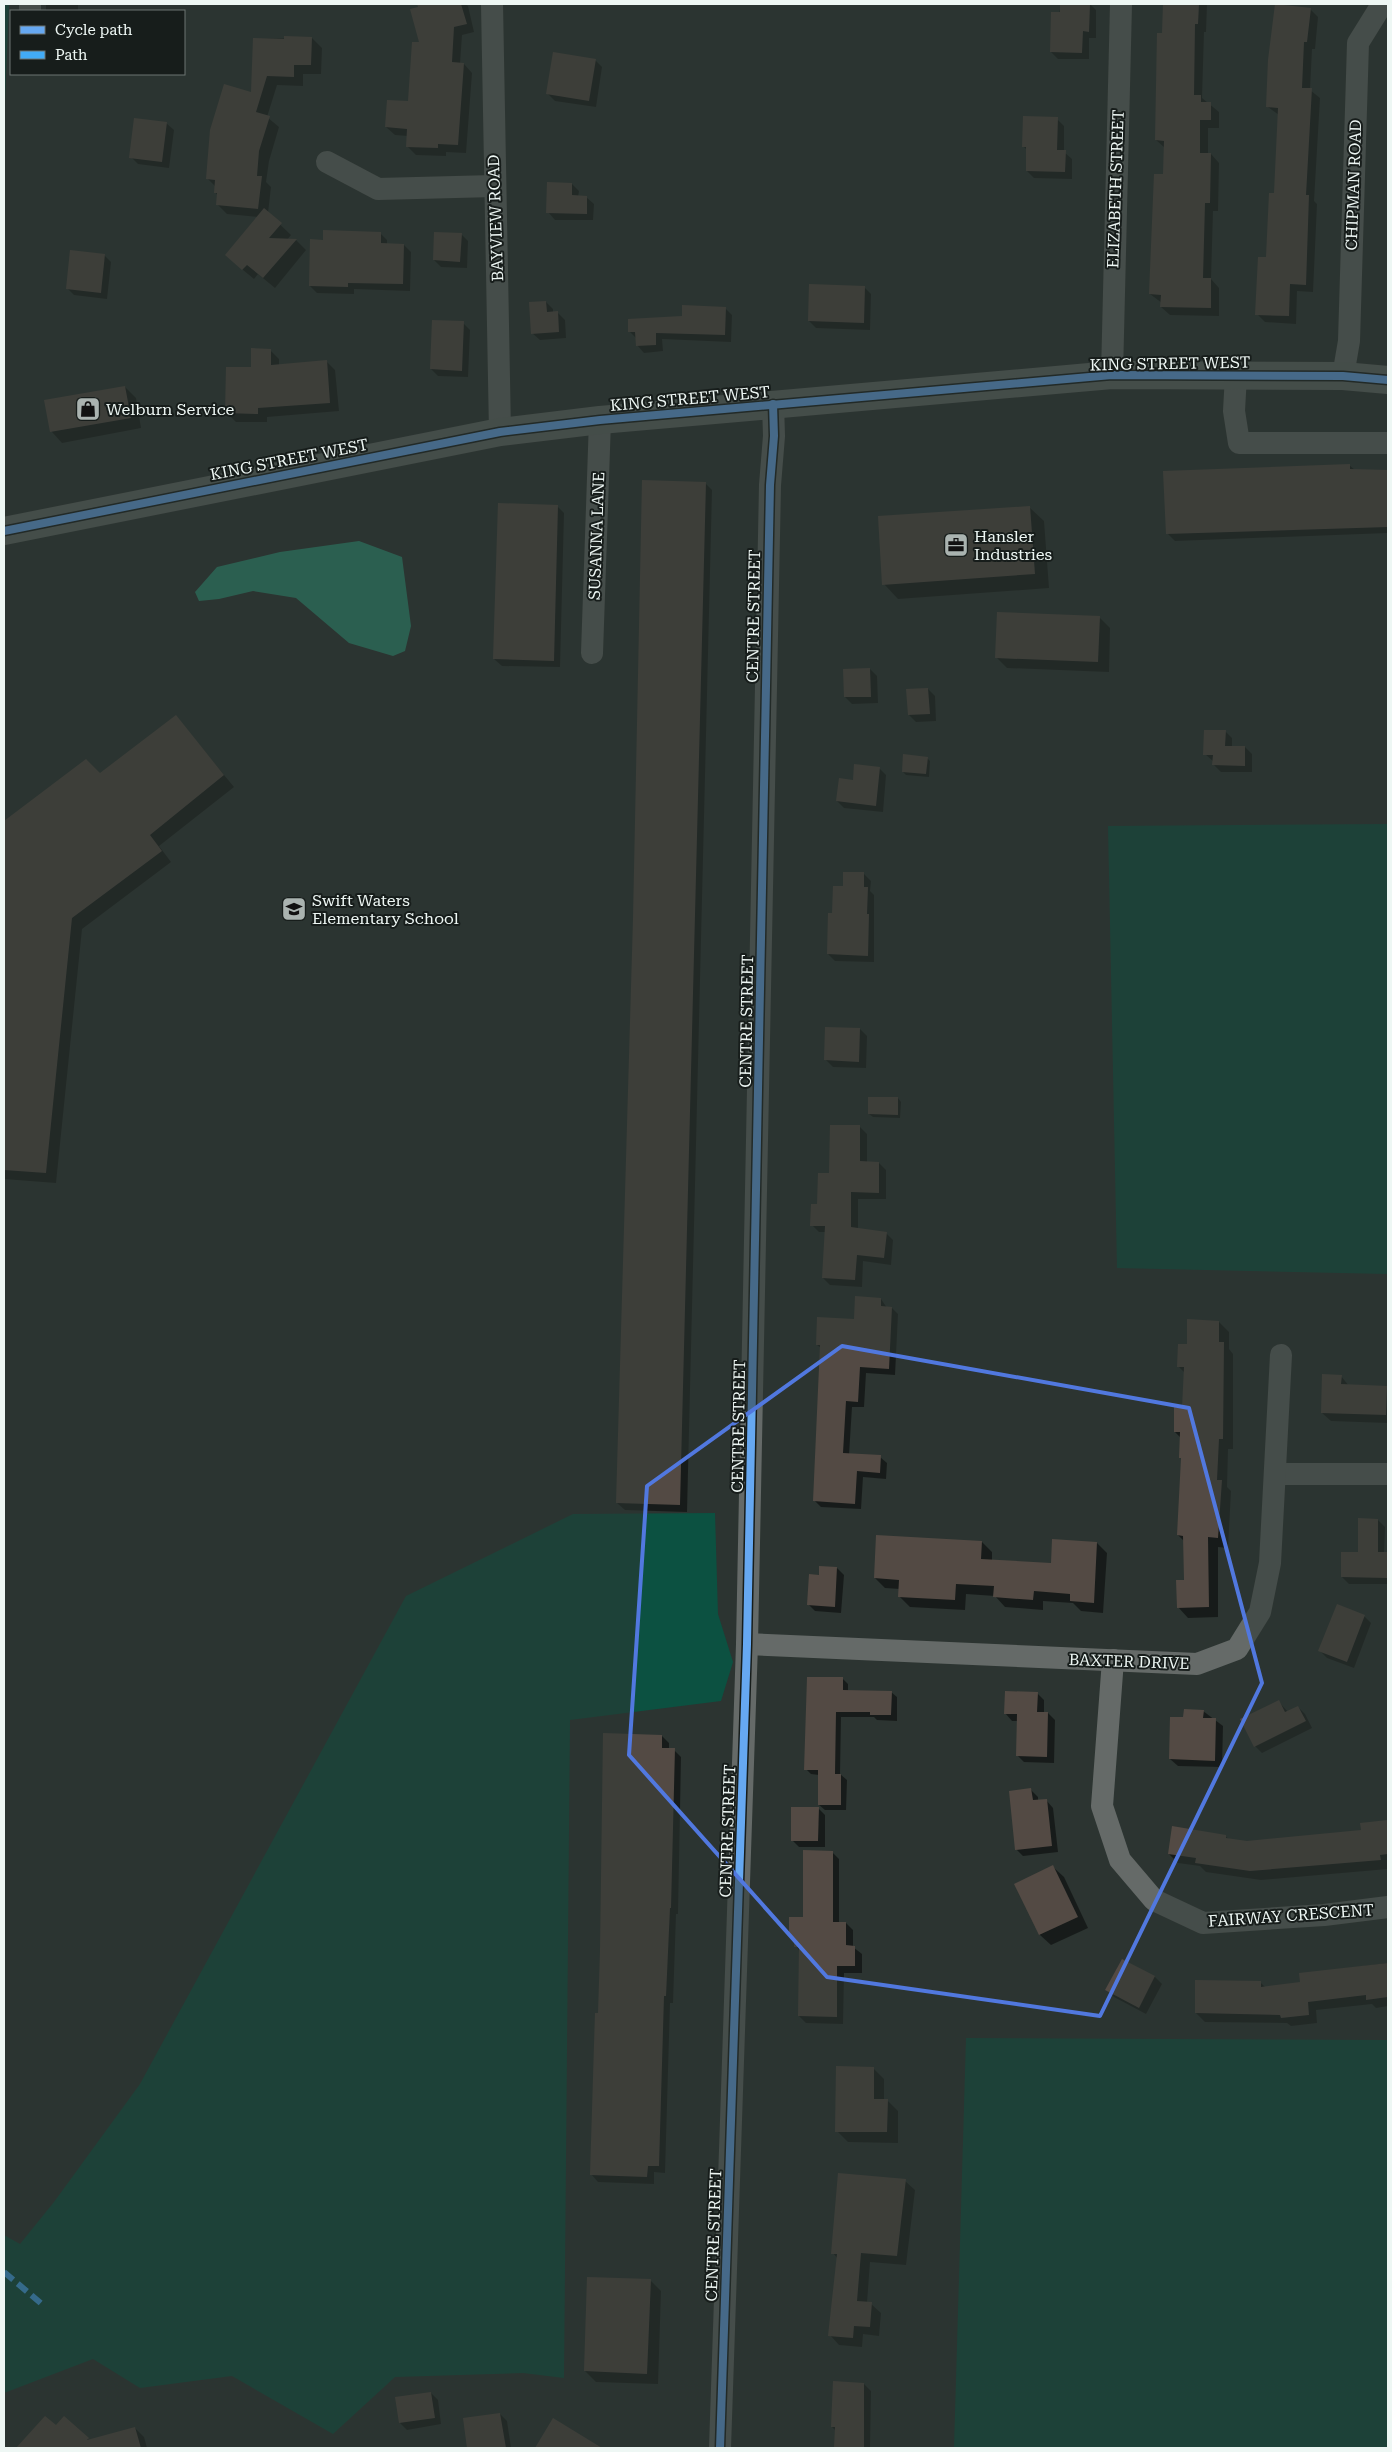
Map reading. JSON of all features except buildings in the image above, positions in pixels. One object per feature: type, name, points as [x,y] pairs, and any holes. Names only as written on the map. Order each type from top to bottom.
[{"type":"main road","name":"KING STREET WEST","points":[[4,531],[500,432],[600,420],[1112,375],[1343,376],[1388,380]]},
{"type":"street","name":"BAYVIEW ROAD","points":[[492,4],[500,432]]},
{"type":"street","name":"ELIZABETH STREET","points":[[1112,375],[1114,190],[1121,4]]},
{"type":"street","name":"CHIPMAN ROAD","points":[[1343,376],[1349,341],[1358,43],[1381,6],[1385,4]]},
{"type":"street","points":[[327,162],[378,189],[494,186]]},
{"type":"street","points":[[1236,375],[1234,411],[1239,443],[1388,443]]},
{"type":"street","name":"CENTRE STREET","points":[[720,2448],[747,1644],[770,485],[774,436],[773,404]]},
{"type":"street","name":"SUSANNA LANE","points":[[592,653],[600,420]]},
{"type":"street","name":"BAXTER DRIVE","points":[[747,1644],[1197,1664],[1237,1649],[1260,1612],[1270,1563],[1281,1355]]},
{"type":"street","points":[[1275,1474],[1388,1474]]},
{"type":"street","name":"FAIRWAY CRESCENT","points":[[1113,1660],[1102,1806],[1120,1860],[1154,1900],[1203,1923],[1324,1915],[1388,1907]]},
{"type":"highlighted area","points":[[842,1346],[1189,1408],[1262,1683],[1100,2016],[827,1977],[629,1755],[647,1486]]},
{"type":"shaded area","points":[[4,4],[9,4],[4,127]]},
{"type":"shaded area","points":[[359,541],[402,557],[411,626],[405,651],[393,656],[349,643],[296,598],[253,591],[219,599],[199,601],[195,592],[217,567],[280,552]]},
{"type":"shaded area","points":[[1388,824],[1388,1274],[1117,1268],[1108,826]]},
{"type":"shaded area","points":[[715,1513],[718,1614],[733,1662],[721,1701],[570,1720],[564,2378],[523,2373],[395,2377],[333,2434],[232,2376],[140,2388],[93,2359],[4,2393],[4,2235],[20,2244],[54,2202],[140,2084],[406,1596],[573,1514]]},
{"type":"shaded area","points":[[966,2038],[1388,2040],[1388,2448],[954,2448]]},
{"type":"marked path","points":[[4,2272],[43,2305]]},
{"type":"cycle path","points":[[4,531],[500,432],[600,420],[1112,375],[1343,376],[1388,380]]},
{"type":"cycle path","points":[[720,2448],[747,1644],[770,485],[774,436],[773,404]]},
{"type":"place","name":"Welburn Service","points":[[88,409]]},
{"type":"place","name":"Hansler Industries","points":[[956,545]]},
{"type":"place","name":"Swift Waters Elementary School","points":[[294,909]]}]
